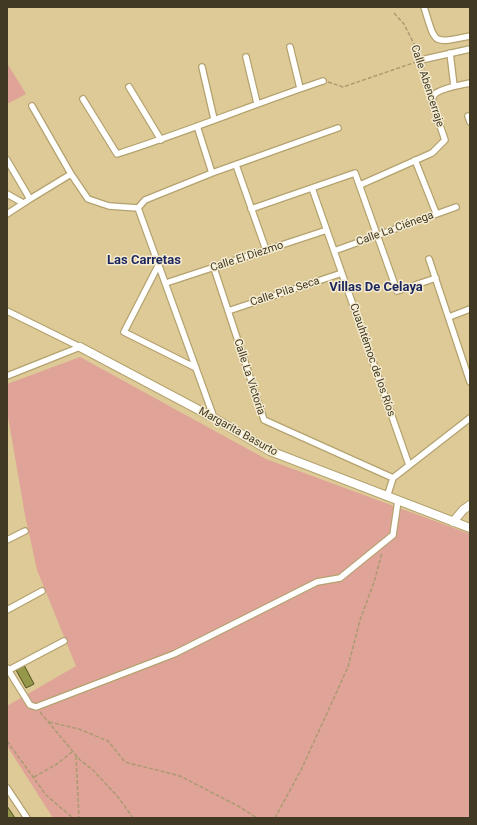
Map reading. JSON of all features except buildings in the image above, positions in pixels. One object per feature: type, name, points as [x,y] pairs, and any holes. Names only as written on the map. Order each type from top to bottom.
[{"type":"street","points":[[424,7],[433,36],[437,40],[444,41],[470,36]]},
{"type":"street","points":[[290,46],[300,88]]},
{"type":"street","points":[[421,60],[470,49]]},
{"type":"street","points":[[450,53],[454,86]]},
{"type":"street","points":[[246,58],[257,103]]},
{"type":"street","points":[[202,68],[214,119]]},
{"type":"street","points":[[84,99],[117,154],[161,140],[257,103],[323,81]]},
{"type":"street","points":[[432,98],[436,93],[454,86],[470,83]]},
{"type":"street","points":[[130,87],[161,140]]},
{"type":"street","name":"Calle Abencerraje","points":[[360,185],[432,153],[445,140],[432,103],[432,98]]},
{"type":"street","points":[[32,106],[71,174],[88,199],[109,206],[138,208]]},
{"type":"street","points":[[197,126],[212,173]]},
{"type":"street","points":[[138,208],[145,200],[212,173],[338,128]]},
{"type":"street","points":[[7,160],[30,199]]},
{"type":"street","points":[[415,160],[436,214]]},
{"type":"street","points":[[236,165],[266,250]]},
{"type":"street","points":[[251,209],[355,172],[397,291],[436,278]]},
{"type":"street","points":[[7,214],[71,174]]},
{"type":"street","name":"Cuauhtémoc de los Ríos","points":[[312,188],[409,465]]},
{"type":"street","points":[[7,194],[23,203]]},
{"type":"street","name":"Calle La Ciénega","points":[[334,251],[456,207]]},
{"type":"street","points":[[138,208],[214,418]]},
{"type":"street","name":"Calle El Diezmo","points":[[166,283],[327,230]]},
{"type":"street","points":[[429,259],[470,382]]},
{"type":"street","points":[[159,264],[124,332],[196,368]]},
{"type":"street","name":"Calle La Victoria","points":[[214,268],[264,420],[393,478]]},
{"type":"street","name":"Calle Pila Seca","points":[[228,311],[342,273]]},
{"type":"street","points":[[448,317],[470,309]]},
{"type":"street","points":[[7,311],[80,347]]},
{"type":"street","points":[[7,376],[80,347]]},
{"type":"street","name":"Margarita Basurto","points":[[80,347],[214,418],[270,451],[470,528]]},
{"type":"street","points":[[387,497],[393,478],[470,418]]},
{"type":"street","points":[[64,640],[7,669],[30,705],[36,707],[174,654],[317,582],[340,578],[393,535],[398,501]]},
{"type":"street","points":[[453,522],[463,510],[470,505]]},
{"type":"street","points":[[7,540],[25,531]]},
{"type":"street","points":[[7,610],[42,591]]},
{"type":"street","points":[[7,788],[26,818]]},
{"type":"path","name":"Calle Abencerraje","points":[[394,13],[404,24],[418,50],[432,98]]},
{"type":"path","points":[[323,81],[343,87],[421,60]]},
{"type":"path","points":[[275,818],[302,768],[348,667],[360,620],[374,582],[385,542]]},
{"type":"path","points":[[36,707],[76,756],[93,770],[118,797],[133,818]]},
{"type":"path","points":[[49,722],[79,729],[108,741],[125,762],[180,776],[240,807],[257,818]]},
{"type":"path","points":[[7,741],[46,795],[73,818]]},
{"type":"path","points":[[34,777],[57,764],[73,752]]},
{"type":"path","points":[[76,756],[79,818]]},
{"type":"shaded area","points":[[7,63],[26,94],[7,104]]},
{"type":"shaded area","points":[[80,357],[266,459],[470,534],[470,818],[53,818],[7,746],[7,706],[76,666],[37,570],[25,515],[7,411],[7,384]]},
{"type":"district","name":"Las Carretas","points":[[144,261]]},
{"type":"district","name":"Villas De Celaya","points":[[376,288]]}]
